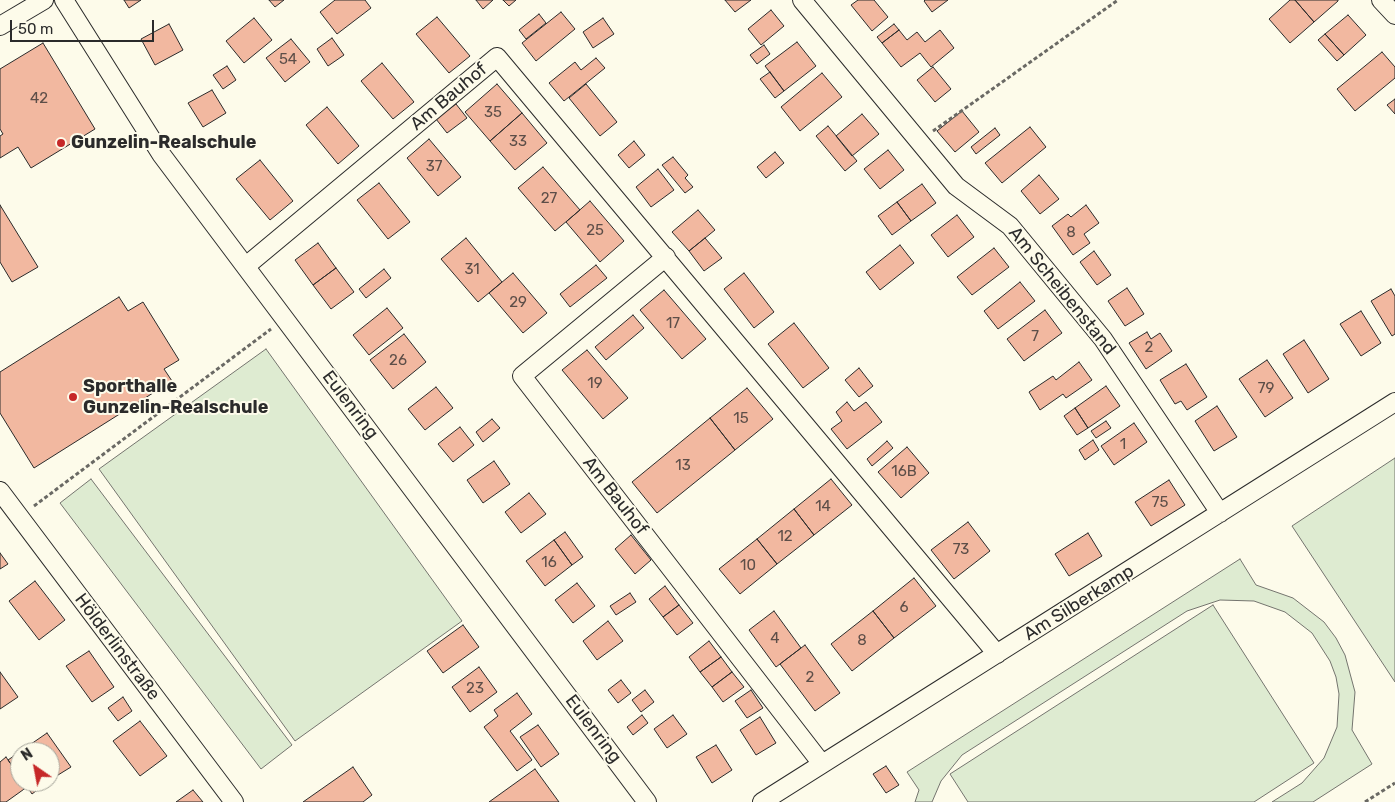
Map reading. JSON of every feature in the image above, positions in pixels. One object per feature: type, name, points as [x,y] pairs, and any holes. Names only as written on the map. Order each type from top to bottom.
[{"type":"street","points":[[0,26],[44,0]]},
{"type":"street","name":"Eulenring","points":[[64,0],[161,154],[647,802]]},
{"type":"street","name":"Am Scheibenstand","points":[[802,0],[956,186],[1010,226],[1097,332],[1220,513]]},
{"type":"street","points":[[1381,0],[1395,15]]},
{"type":"street","name":"Am Bauhof","points":[[246,266],[497,57],[997,654]]},
{"type":"street","name":"Am Bauhof","points":[[666,257],[522,376],[822,764]]},
{"type":"street","name":"Am Silberkamp","points":[[762,802],[1395,402]]},
{"type":"street","name":"Hölderlinstraße","points":[[0,491],[234,802]]},
{"type":"path","points":[[918,141],[1118,0]]},
{"type":"path","points":[[19,516],[285,318]]},
{"type":"path","points":[[1365,802],[1395,783]]},
{"type":"green space","points":[[266,349],[462,621],[295,741],[99,469]]},
{"type":"green space","points":[[1395,458],[1395,682],[1292,526]]},
{"type":"green space","points":[[91,479],[292,745],[261,769],[60,503]]},
{"type":"green space","points":[[1240,559],[1256,585],[1293,598],[1324,622],[1336,638],[1345,655],[1355,692],[1352,730],[1372,764],[1313,802],[1272,802],[1302,783],[1324,758],[1337,727],[1339,694],[1336,677],[1330,661],[1312,633],[1285,612],[1254,601],[1220,600],[1187,611],[962,755],[941,781],[932,802],[915,802],[919,790],[907,772]]},
{"type":"green space","points":[[1213,605],[1314,763],[1254,802],[968,802],[950,774]]},
{"type":"building","points":[[124,0],[141,0],[129,8]]},
{"type":"building","points":[[269,0],[284,0],[275,7]]},
{"type":"building","points":[[335,0],[365,0],[371,8],[337,34],[320,12]]},
{"type":"building","points":[[476,0],[493,0],[483,9]]},
{"type":"building","points":[[503,0],[516,0],[509,6]]},
{"type":"building","points":[[725,0],[751,0],[735,12]]},
{"type":"building","points":[[858,0],[874,0],[888,17],[872,31],[851,5]]},
{"type":"building","points":[[925,0],[948,0],[932,12]]},
{"type":"building","points":[[1290,0],[1295,0],[1314,22],[1290,43],[1269,19]]},
{"type":"building","points":[[1295,0],[1338,0],[1338,1],[1314,22]]},
{"type":"building","points":[[771,10],[784,26],[761,45],[748,29]]},
{"type":"building","points":[[561,12],[575,29],[536,61],[522,43]]},
{"type":"building","points":[[539,14],[546,23],[526,39],[519,30]]},
{"type":"building","points":[[1348,15],[1366,35],[1344,55],[1325,34]]},
{"type":"building","points":[[437,17],[470,56],[449,73],[416,34]]},
{"type":"building","points":[[254,18],[272,40],[244,63],[226,41]]},
{"type":"building","points":[[603,18],[614,34],[593,48],[583,32]]},
{"type":"building","points":[[169,24],[183,50],[155,65],[141,39]]},
{"type":"building","points":[[894,24],[899,30],[882,43],[877,37]]},
{"type":"building","points":[[899,30],[907,40],[917,32],[925,42],[940,30],[954,48],[931,67],[920,53],[901,67],[882,43]]},
{"type":"building","points":[[1325,34],[1344,55],[1337,61],[1318,40]]},
{"type":"building","points":[[332,38],[344,55],[328,66],[317,49]]},
{"type":"building","points":[[291,39],[310,62],[285,82],[266,58]]},
{"type":"building","points":[[797,42],[816,66],[784,91],[765,66]]},
{"type":"building","name":"Gunzelin-Realschule","points":[[43,43],[95,129],[31,168],[18,147],[0,158],[0,136],[3,134],[0,129],[0,69]]},
{"type":"building","points":[[764,45],[770,54],[757,64],[750,55]]},
{"type":"building","points":[[1382,52],[1395,67],[1395,78],[1355,111],[1337,89]]},
{"type":"building","points":[[596,58],[605,68],[564,101],[549,83],[575,62],[581,70]]},
{"type":"building","points":[[382,63],[414,102],[393,119],[361,81]]},
{"type":"building","points":[[227,66],[236,80],[223,89],[213,75]]},
{"type":"building","points":[[933,67],[951,89],[935,102],[917,80]]},
{"type":"building","points":[[770,72],[784,91],[775,98],[760,79]]},
{"type":"building","points":[[822,73],[842,97],[800,131],[781,107]]},
{"type":"building","points":[[497,84],[522,113],[490,141],[465,112]]},
{"type":"building","points":[[586,84],[617,122],[600,136],[569,98]]},
{"type":"building","points":[[212,90],[226,113],[203,127],[188,103]]},
{"type":"building","points":[[1395,99],[1395,114],[1387,105]]},
{"type":"building","points":[[456,104],[467,118],[447,133],[436,119]]},
{"type":"building","points":[[327,107],[359,146],[338,164],[306,125]]},
{"type":"building","points":[[962,111],[979,132],[955,152],[937,131]]},
{"type":"building","points":[[522,113],[547,143],[515,170],[490,141]]},
{"type":"building","points":[[862,114],[879,134],[852,156],[836,136]]},
{"type":"building","points":[[828,126],[857,161],[845,171],[816,136]]},
{"type":"building","points":[[1030,127],[1046,147],[1002,183],[985,163]]},
{"type":"building","points":[[995,128],[1000,135],[976,154],[971,147]]},
{"type":"building","points":[[429,139],[461,177],[438,196],[407,158]]},
{"type":"building","points":[[634,141],[645,155],[629,168],[618,155]]},
{"type":"building","points":[[888,150],[904,170],[880,189],[864,169]]},
{"type":"building","points":[[775,152],[784,163],[766,178],[757,167]]},
{"type":"building","points":[[673,157],[688,175],[685,178],[693,187],[685,193],[662,165]]},
{"type":"building","points":[[260,160],[293,201],[270,220],[236,179]]},
{"type":"building","points":[[543,167],[580,210],[555,231],[518,188]]},
{"type":"building","points":[[658,169],[674,190],[651,207],[636,187]]},
{"type":"building","points":[[1039,175],[1059,199],[1040,214],[1021,191]]},
{"type":"building","points":[[379,183],[410,222],[388,239],[357,200]]},
{"type":"building","points":[[922,184],[936,203],[911,221],[897,202]]},
{"type":"building","points":[[590,201],[624,241],[600,262],[566,222]]},
{"type":"building","points":[[897,202],[911,221],[892,235],[878,216]]},
{"type":"building","points":[[0,205],[38,267],[12,282],[0,262]]},
{"type":"building","points":[[1086,205],[1099,223],[1084,234],[1090,243],[1073,255],[1052,226],[1068,214],[1071,217]]},
{"type":"building","points":[[698,210],[715,230],[689,251],[672,232]]},
{"type":"building","points":[[957,215],[974,237],[948,257],[931,235]]},
{"type":"building","points":[[466,238],[502,282],[478,302],[441,259]]},
{"type":"building","points":[[705,238],[722,258],[704,271],[689,251]]},
{"type":"building","points":[[318,243],[336,268],[313,285],[295,260]]},
{"type":"building","points":[[900,245],[914,263],[880,290],[866,272]]},
{"type":"building","points":[[994,248],[1009,267],[972,295],[957,277]]},
{"type":"building","points":[[1094,251],[1111,275],[1097,285],[1080,262]]},
{"type":"building","points":[[596,265],[607,278],[570,307],[560,294]]},
{"type":"building","points":[[336,268],[354,292],[331,309],[313,285]]},
{"type":"building","points":[[384,269],[391,278],[366,298],[359,289]]},
{"type":"building","points":[[513,273],[547,313],[523,333],[489,293]]},
{"type":"building","points":[[744,273],[774,312],[754,328],[724,289]]},
{"type":"building","points":[[1020,282],[1035,301],[998,329],[984,311]]},
{"type":"building","points":[[1127,288],[1144,314],[1125,326],[1108,301]]},
{"type":"building","points":[[1391,289],[1395,296],[1395,334],[1392,336],[1371,301]]},
{"type":"building","points":[[664,290],[706,339],[682,359],[640,310]]},
{"type":"building","name":"Sporthalle Gunzelin-Realschule","points":[[119,297],[128,311],[143,302],[179,360],[164,369],[172,381],[34,468],[0,413],[0,372]]},
{"type":"building","points":[[387,308],[403,328],[369,355],[353,335]]},
{"type":"building","points":[[1045,310],[1062,333],[1024,361],[1007,339]]},
{"type":"building","points":[[1361,311],[1381,343],[1361,356],[1340,324]]},
{"type":"building","points":[[633,315],[644,328],[606,360],[595,347]]},
{"type":"building","points":[[794,323],[829,368],[803,388],[768,344]]},
{"type":"building","points":[[1147,332],[1151,339],[1160,333],[1172,351],[1146,369],[1129,343]]},
{"type":"building","points":[[404,334],[426,362],[393,389],[370,360]]},
{"type":"building","points":[[1304,340],[1329,379],[1308,393],[1283,354]]},
{"type":"building","points":[[587,350],[628,398],[603,419],[562,370]]},
{"type":"building","points":[[1267,360],[1293,398],[1265,417],[1239,379]]},
{"type":"building","points":[[1079,362],[1092,380],[1066,398],[1063,394],[1040,410],[1029,392],[1053,376],[1056,380]]},
{"type":"building","points":[[1186,364],[1207,397],[1187,410],[1181,401],[1175,404],[1160,380]]},
{"type":"building","points":[[859,368],[873,386],[859,397],[845,380]]},
{"type":"building","points":[[1106,386],[1120,406],[1088,428],[1075,408]]},
{"type":"building","points":[[436,387],[453,408],[425,430],[408,409]]},
{"type":"building","points":[[747,388],[773,419],[735,450],[710,418]]},
{"type":"building","points":[[847,402],[854,411],[866,402],[882,422],[847,449],[831,429],[842,421],[836,412]]},
{"type":"building","points":[[1217,406],[1237,437],[1214,451],[1195,421]]},
{"type":"building","points":[[1075,408],[1088,428],[1077,435],[1064,416]]},
{"type":"building","points":[[710,418],[735,450],[657,513],[632,482]]},
{"type":"building","points":[[492,419],[500,428],[483,442],[476,432]]},
{"type":"building","points":[[1106,421],[1111,428],[1096,438],[1091,431]]},
{"type":"building","points":[[1134,423],[1147,442],[1114,465],[1101,446]]},
{"type":"building","points":[[460,427],[474,445],[453,462],[438,444]]},
{"type":"building","points":[[1093,440],[1099,450],[1085,460],[1079,450]]},
{"type":"building","points":[[887,441],[893,448],[872,466],[867,459]]},
{"type":"building","points":[[907,447],[929,473],[901,498],[878,472]]},
{"type":"building","points":[[494,461],[510,484],[483,503],[467,480]]},
{"type":"building","points":[[831,479],[852,505],[814,535],[794,509]]},
{"type":"building","points":[[1169,480],[1185,505],[1151,526],[1135,502]]},
{"type":"building","points":[[529,493],[546,514],[521,533],[505,512]]},
{"type":"building","points":[[794,509],[814,535],[777,564],[757,539]]},
{"type":"building","points":[[968,522],[990,551],[954,579],[931,550]]},
{"type":"building","points":[[565,532],[583,557],[572,565],[554,540]]},
{"type":"building","points":[[1088,533],[1102,556],[1069,576],[1055,554]]},
{"type":"building","points":[[631,535],[651,560],[635,574],[615,549]]},
{"type":"building","points":[[757,539],[777,564],[740,594],[719,569]]},
{"type":"building","points":[[554,540],[572,565],[545,586],[526,561]]},
{"type":"building","points":[[0,553],[8,564],[0,569]]},
{"type":"building","points":[[914,578],[936,606],[894,638],[873,611]]},
{"type":"building","points":[[35,581],[65,620],[39,640],[9,601]]},
{"type":"building","points":[[577,583],[595,606],[573,623],[555,600]]},
{"type":"building","points":[[665,586],[679,605],[663,617],[649,599]]},
{"type":"building","points":[[630,593],[636,602],[616,615],[610,606]]},
{"type":"building","points":[[679,605],[693,623],[677,635],[663,617]]},
{"type":"building","points":[[774,611],[801,648],[776,667],[749,630]]},
{"type":"building","points":[[873,611],[894,638],[852,671],[831,644]]},
{"type":"building","points":[[608,621],[623,641],[597,660],[583,641]]},
{"type":"building","points":[[463,625],[479,647],[443,673],[427,651]]},
{"type":"building","points":[[709,641],[721,657],[700,672],[689,657]]},
{"type":"building","points":[[805,645],[840,693],[815,711],[780,664]]},
{"type":"building","points":[[89,651],[114,687],[92,702],[66,666]]},
{"type":"building","points":[[721,657],[732,672],[712,687],[700,672]]},
{"type":"building","points":[[479,667],[497,692],[470,712],[452,687]]},
{"type":"building","points":[[0,672],[18,697],[0,709]]},
{"type":"building","points":[[732,672],[744,687],[723,702],[712,687]]},
{"type":"building","points":[[621,680],[631,693],[618,703],[608,690]]},
{"type":"building","points":[[645,690],[654,702],[641,712],[632,700]]},
{"type":"building","points":[[751,690],[763,708],[747,718],[735,701]]},
{"type":"building","points":[[517,693],[532,714],[510,731],[532,760],[517,771],[484,727],[498,716],[494,710]]},
{"type":"building","points":[[123,697],[132,711],[118,721],[108,708]]},
{"type":"building","points":[[642,715],[648,723],[633,735],[627,727]]},
{"type":"building","points":[[673,715],[687,734],[667,748],[654,729]]},
{"type":"building","points":[[760,717],[776,743],[756,755],[740,730]]},
{"type":"building","points":[[140,721],[167,756],[140,776],[113,741]]},
{"type":"building","points":[[538,725],[559,754],[541,767],[520,737]]},
{"type":"building","points":[[47,733],[53,742],[34,742]]},
{"type":"building","points":[[716,745],[732,770],[712,783],[696,757]]},
{"type":"building","points":[[60,751],[71,767],[60,774]]},
{"type":"building","points":[[6,757],[10,763],[10,792],[20,792],[6,802],[0,802],[0,762]]},
{"type":"building","points":[[886,766],[899,785],[886,793],[873,774]]},
{"type":"building","points":[[353,767],[372,795],[363,802],[303,802]]},
{"type":"building","points":[[535,769],[559,802],[489,802]]},
{"type":"building","points":[[193,790],[203,802],[176,802]]},
{"type":"place","name":"Gunzelin-Realschule","points":[[61,143]]},
{"type":"place","name":"Sporthalle Gunzelin-Realschule","points":[[73,397]]}]
